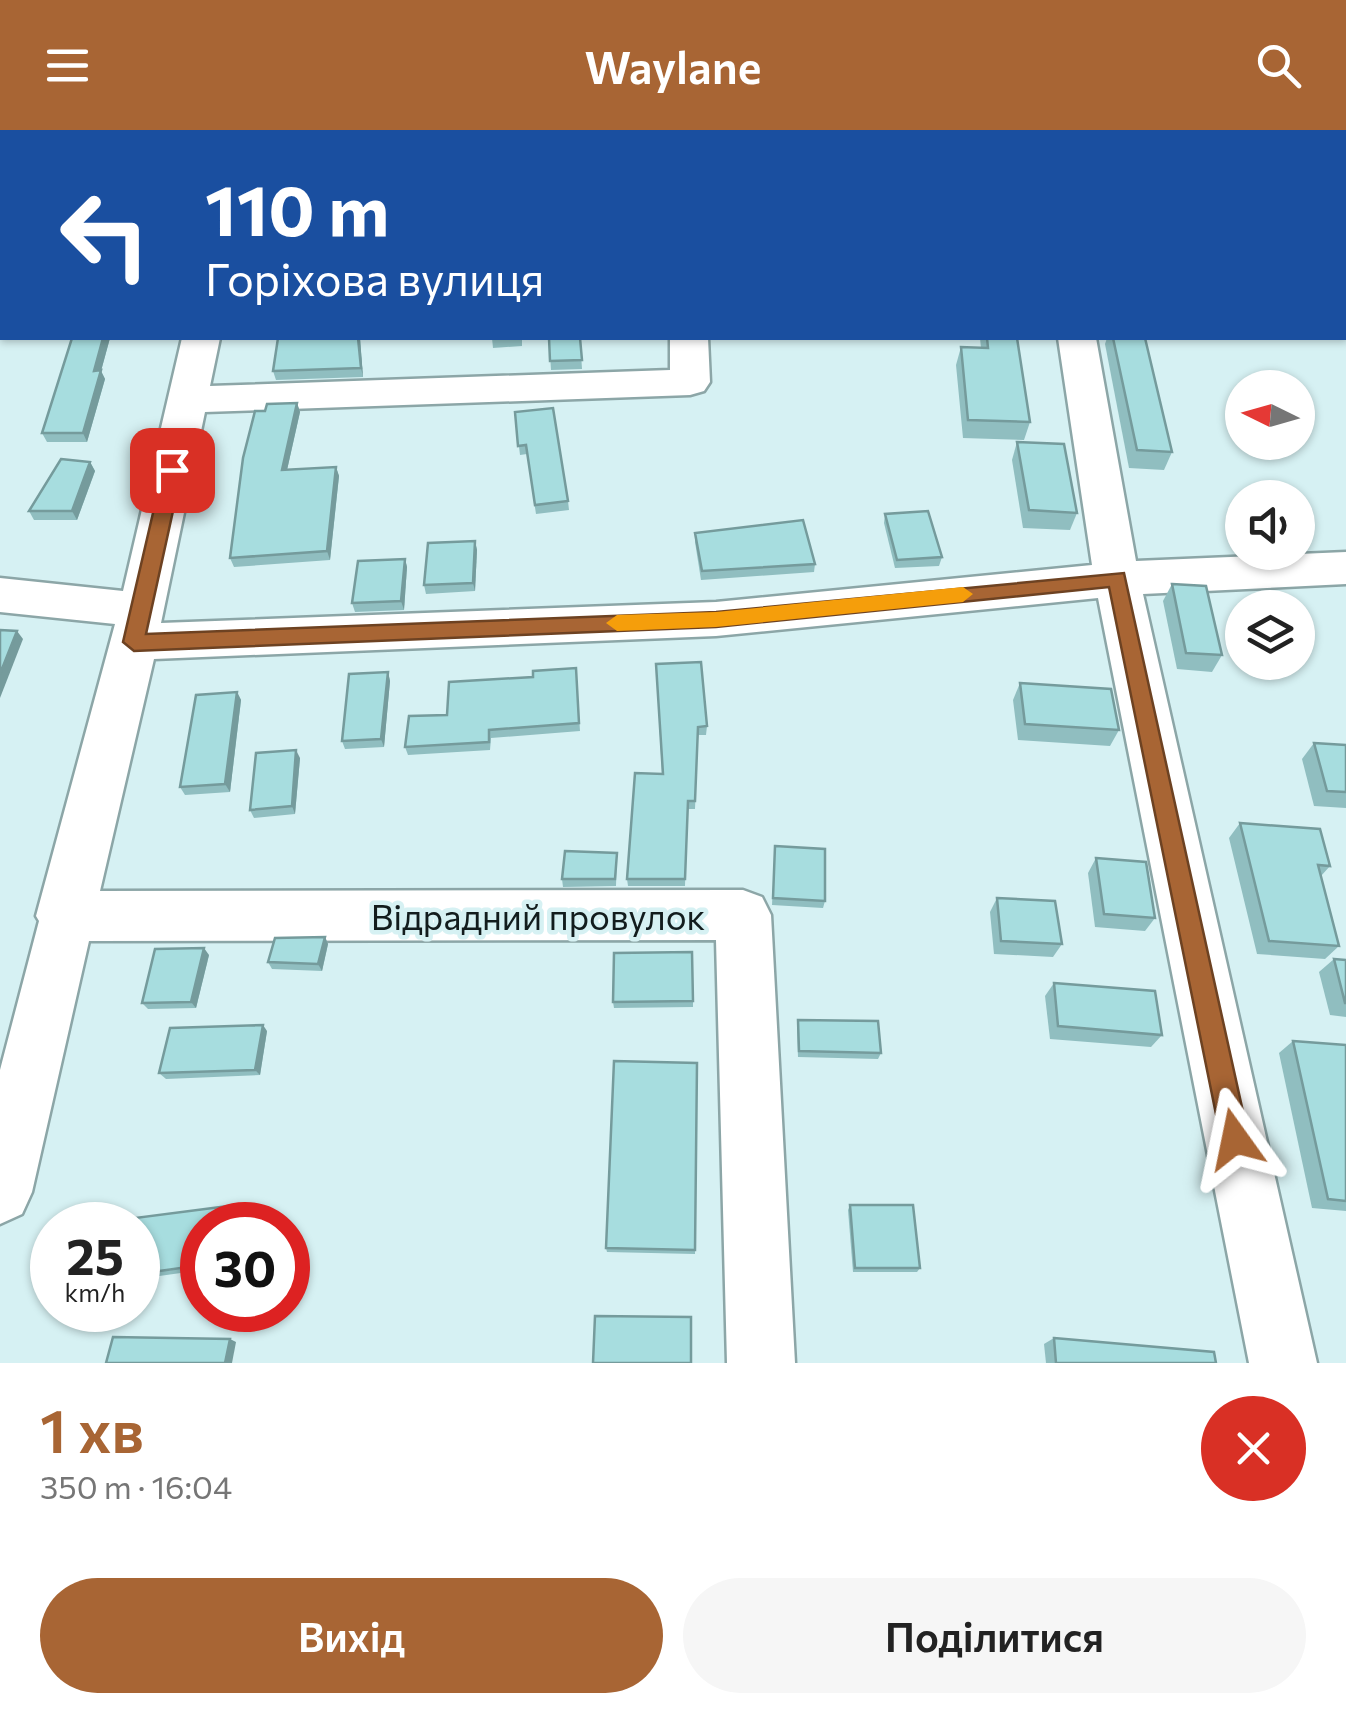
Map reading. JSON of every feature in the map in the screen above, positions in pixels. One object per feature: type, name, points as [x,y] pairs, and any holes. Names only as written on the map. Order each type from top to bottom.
[{"type":"street","points":[[0,1192],[64,916],[138,626],[200,340]]},
{"type":"street","points":[[188,400],[690,382],[689,340]]},
{"type":"street","points":[[1077,340],[1117,579],[1282,1363]]},
{"type":"street","points":[[0,596],[138,626],[716,620],[1117,579],[1346,568]]},
{"type":"street","name":"Відрадний провулок","points":[[64,916],[742,915],[761,1363]]},
{"type":"building","points":[[71,340],[102,340],[94,371],[101,370],[83,433],[42,433]]},
{"type":"building","points":[[278,340],[358,340],[361,368],[273,371]]},
{"type":"building","points":[[549,340],[580,340],[582,360],[550,361]]},
{"type":"building","points":[[987,340],[1017,340],[1030,422],[968,420],[961,347],[988,348]]},
{"type":"building","points":[[1113,340],[1145,340],[1172,452],[1137,450]]},
{"type":"building","points":[[297,403],[282,470],[336,467],[327,551],[230,558],[243,458],[255,411],[265,411],[267,404]]},
{"type":"building","points":[[553,408],[568,501],[535,505],[526,445],[518,446],[515,412]]},
{"type":"building","points":[[1017,442],[1064,444],[1077,513],[1029,510]]},
{"type":"building","points":[[61,459],[90,462],[72,511],[29,511]]},
{"type":"building","points":[[928,511],[942,557],[897,560],[885,514]]},
{"type":"building","points":[[803,520],[815,564],[702,571],[695,533]]},
{"type":"building","points":[[475,541],[473,583],[424,585],[428,543]]},
{"type":"building","points":[[405,559],[401,601],[352,603],[358,561]]},
{"type":"building","points":[[1172,584],[1206,586],[1222,655],[1186,653]]},
{"type":"building","points":[[0,630],[17,631],[0,674]]},
{"type":"building","points":[[701,662],[707,726],[698,727],[695,801],[688,801],[685,879],[627,879],[635,773],[663,774],[656,664]]},
{"type":"building","points":[[576,668],[579,723],[489,730],[489,742],[405,747],[409,716],[447,715],[449,682],[533,677],[533,671]]},
{"type":"building","points":[[388,672],[381,739],[342,741],[349,674]]},
{"type":"building","points":[[1020,683],[1111,689],[1119,730],[1025,724]]},
{"type":"building","points":[[237,692],[225,784],[180,787],[196,695]]},
{"type":"building","points":[[1314,743],[1346,745],[1346,792],[1327,791]]},
{"type":"building","points":[[296,750],[292,806],[250,810],[256,753]]},
{"type":"building","points":[[1240,823],[1320,829],[1330,866],[1318,865],[1339,946],[1269,941]]},
{"type":"building","points":[[775,846],[825,849],[825,901],[773,898]]},
{"type":"building","points":[[565,851],[617,853],[615,879],[562,879]]},
{"type":"building","points":[[1096,858],[1146,862],[1155,918],[1104,914]]},
{"type":"building","points":[[997,898],[1055,901],[1062,944],[1001,941]]},
{"type":"building","points":[[325,937],[318,964],[268,962],[275,938]]},
{"type":"building","points":[[204,948],[191,1002],[142,1003],[155,949]]},
{"type":"building","points":[[692,952],[693,1001],[613,1002],[614,953]]},
{"type":"building","points":[[1334,959],[1346,960],[1346,1003],[1345,1003]]},
{"type":"building","points":[[1054,983],[1155,991],[1162,1035],[1058,1026]]},
{"type":"building","points":[[798,1020],[878,1021],[881,1053],[799,1051]]},
{"type":"building","points":[[263,1025],[255,1070],[159,1073],[170,1028]]},
{"type":"building","points":[[1293,1041],[1346,1045],[1346,1201],[1328,1199]]},
{"type":"building","points":[[614,1061],[697,1063],[695,1250],[606,1248]]},
{"type":"building","points":[[850,1205],[913,1205],[920,1268],[855,1268]]},
{"type":"building","points":[[180,1212],[180,1268],[160,1271],[160,1215]]},
{"type":"building","points":[[595,1316],[691,1317],[691,1363],[593,1363]]},
{"type":"building","points":[[113,1337],[230,1339],[225,1363],[106,1363]]},
{"type":"building","points":[[1054,1338],[1214,1352],[1216,1363],[1056,1363]]},
{"type":"slow traffic","points":[[617,623],[716,620],[963,594]]},
{"type":"route","points":[[172,470],[134,642],[716,620],[1117,579],[1235,1139]]}]
